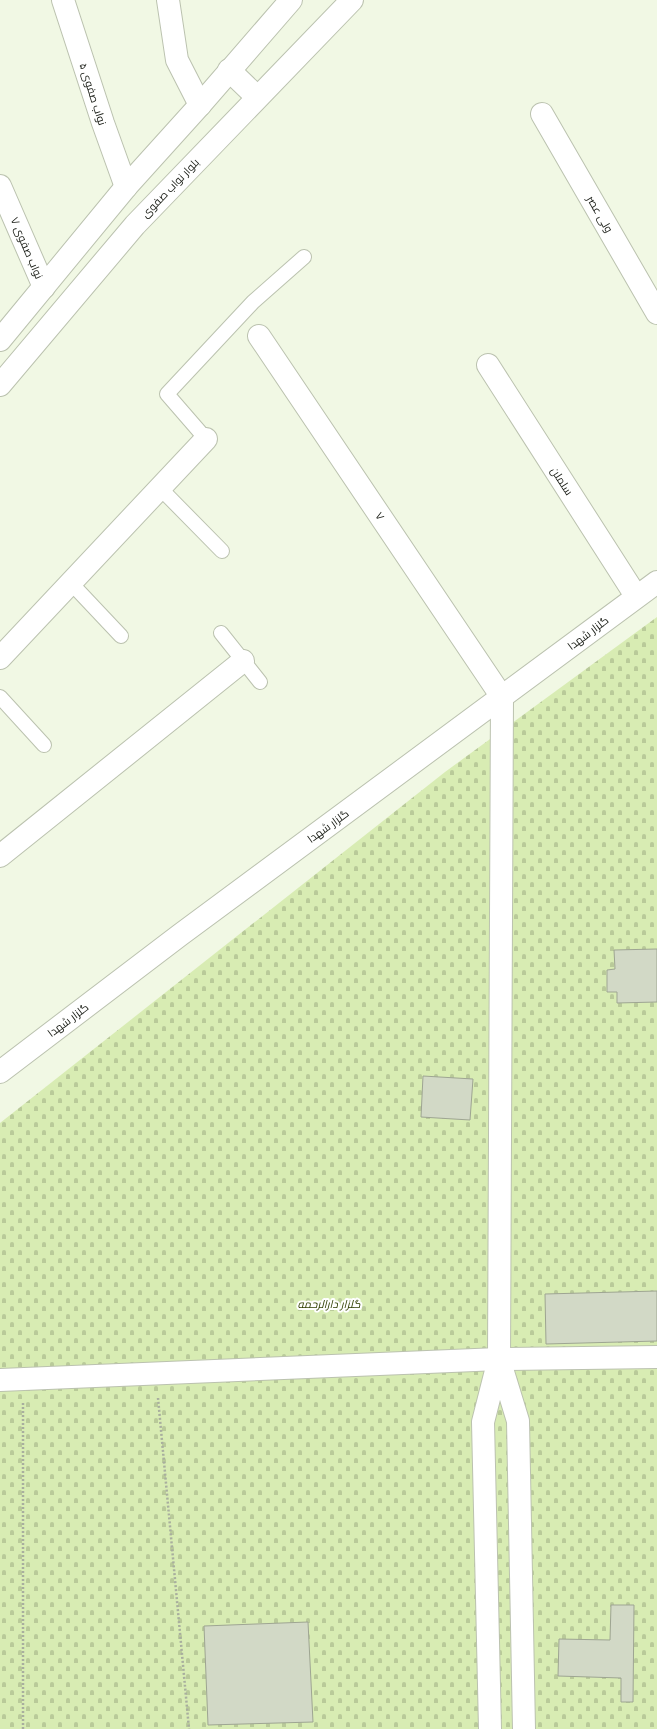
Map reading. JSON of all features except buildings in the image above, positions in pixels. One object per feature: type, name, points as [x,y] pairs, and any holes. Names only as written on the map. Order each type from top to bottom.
[{"type":"street","name":"نواب صفوی ۵","points":[[63,0],[103,123],[126,186]]},
{"type":"street","points":[[168,0],[176,60],[200,105]]},
{"type":"street","points":[[0,340],[126,186],[200,105],[290,0]]},
{"type":"street","name":"بلوار نواب صفوی","points":[[0,385],[134,225],[352,0]]},
{"type":"street","points":[[229,70],[257,97]]},
{"type":"street","name":"ولی عصر","points":[[542,114],[657,313]]},
{"type":"street","name":"نواب صفوی ۷","points":[[0,186],[44,287]]},
{"type":"street","name":"۷","points":[[259,336],[502,697]]},
{"type":"street","name":"سلملن","points":[[488,365],[636,596]]},
{"type":"street","points":[[0,658],[206,439]]},
{"type":"street","name":"گلزار شهدا","points":[[0,1072],[180,935],[636,596],[657,582]]},
{"type":"street","points":[[0,856],[243,661]]},
{"type":"street","points":[[490,1729],[483,1422],[498,1359],[502,697]]},
{"type":"street","points":[[0,1380],[498,1359],[657,1357]]},
{"type":"street","points":[[498,1359],[518,1421],[524,1729]]},
{"type":"lane","points":[[206,439],[167,394],[253,302],[304,257]]},
{"type":"lane","points":[[160,488],[222,551]]},
{"type":"lane","points":[[71,583],[121,636]]},
{"type":"lane","points":[[221,633],[260,682]]},
{"type":"lane","points":[[0,696],[44,745]]},
{"type":"path","points":[[155,1373],[189,1729]]},
{"type":"path","points":[[23,1379],[23,1729]]},
{"type":"green space","name":"گلزار دارالرحمه","points":[[657,617],[657,1729],[0,1729],[0,1123],[445,772]]}]
